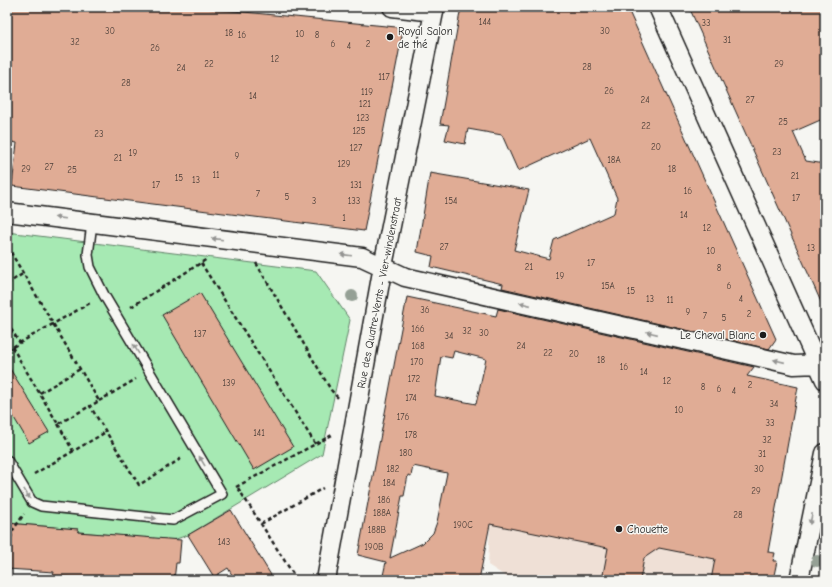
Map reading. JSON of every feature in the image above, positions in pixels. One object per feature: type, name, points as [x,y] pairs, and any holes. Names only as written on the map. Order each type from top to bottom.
[{"type":"street","points":[[392,7],[434,10]]},
{"type":"street","points":[[658,7],[825,380]]},
{"type":"street","name":"Rue des Quatre-Vents - Vier-windenstraat","points":[[326,580],[383,266],[434,10]]},
{"type":"street","points":[[7,212],[362,258],[413,279],[794,364],[818,364]]},
{"type":"street","points":[[799,580],[825,453]]},
{"type":"lane","points":[[7,460],[32,502],[41,506],[173,520],[222,494],[90,268],[88,255],[92,223]]},
{"type":"path","points":[[7,246],[99,401]]},
{"type":"path","points":[[257,259],[256,264],[331,390],[356,421],[316,445],[237,486],[297,580]]},
{"type":"path","points":[[201,263],[316,445]]},
{"type":"path","points":[[7,284],[24,273]]},
{"type":"path","points":[[7,323],[20,343]]},
{"type":"path","points":[[12,347],[73,451]]},
{"type":"path","points":[[40,393],[80,369]]},
{"type":"path","points":[[58,424],[150,371]]},
{"type":"path","points":[[90,406],[139,485],[196,449]]},
{"type":"path","points":[[35,474],[106,432]]},
{"type":"path","points":[[260,524],[346,475]]},
{"type":"path","points":[[7,552],[13,530],[32,502]]},
{"type":"shaded area","name":"Chouette","points":[[495,481],[775,553],[773,561],[777,561],[773,580],[511,580],[488,565],[490,525]]},
{"type":"green space","points":[[7,232],[316,271],[350,320],[322,454],[188,535],[173,540],[78,532],[78,529],[19,524],[7,561]]},
{"type":"building","points":[[7,7],[193,7],[396,27],[402,36],[364,231],[12,186],[17,143],[7,141]]},
{"type":"building","points":[[461,7],[627,7],[776,339],[769,349],[502,288],[503,284],[431,267],[433,256],[417,252],[430,173],[529,190],[514,250],[549,259],[554,240],[614,213],[617,198],[590,138],[518,171],[502,135],[468,129],[465,144],[445,140],[449,125],[440,124]]},
{"type":"building","points":[[689,7],[825,7],[825,118],[793,132],[806,161],[825,164],[825,311]]},
{"type":"building","points":[[200,293],[293,447],[254,470],[162,315]]},
{"type":"building","points":[[407,297],[496,316],[498,309],[754,367],[747,376],[798,387],[768,552],[775,553],[773,561],[777,561],[773,580],[711,580],[715,559],[659,548],[644,558],[640,580],[602,580],[608,548],[490,524],[479,580],[382,580],[386,562],[358,555]],"holes":[[[454,351],[486,359],[476,404],[435,396],[441,356],[452,358]],[[413,466],[447,473],[437,522],[433,533],[423,543],[390,558],[402,496],[404,496],[408,475],[411,476]]]},
{"type":"building","points":[[7,364],[49,432],[29,443],[7,406]]},
{"type":"building","points":[[231,510],[274,580],[235,580],[228,568],[214,577],[188,535]]},
{"type":"building","points":[[7,523],[78,529],[78,532],[181,540],[179,563],[176,563],[174,580],[103,580],[53,576],[54,572],[7,569]]},
{"type":"place","name":"Royal Salon de thé","points":[[390,37]]},
{"type":"place","name":"Le Cheval Blanc","points":[[763,335]]},
{"type":"place","name":"Chouette","points":[[619,529]]}]
